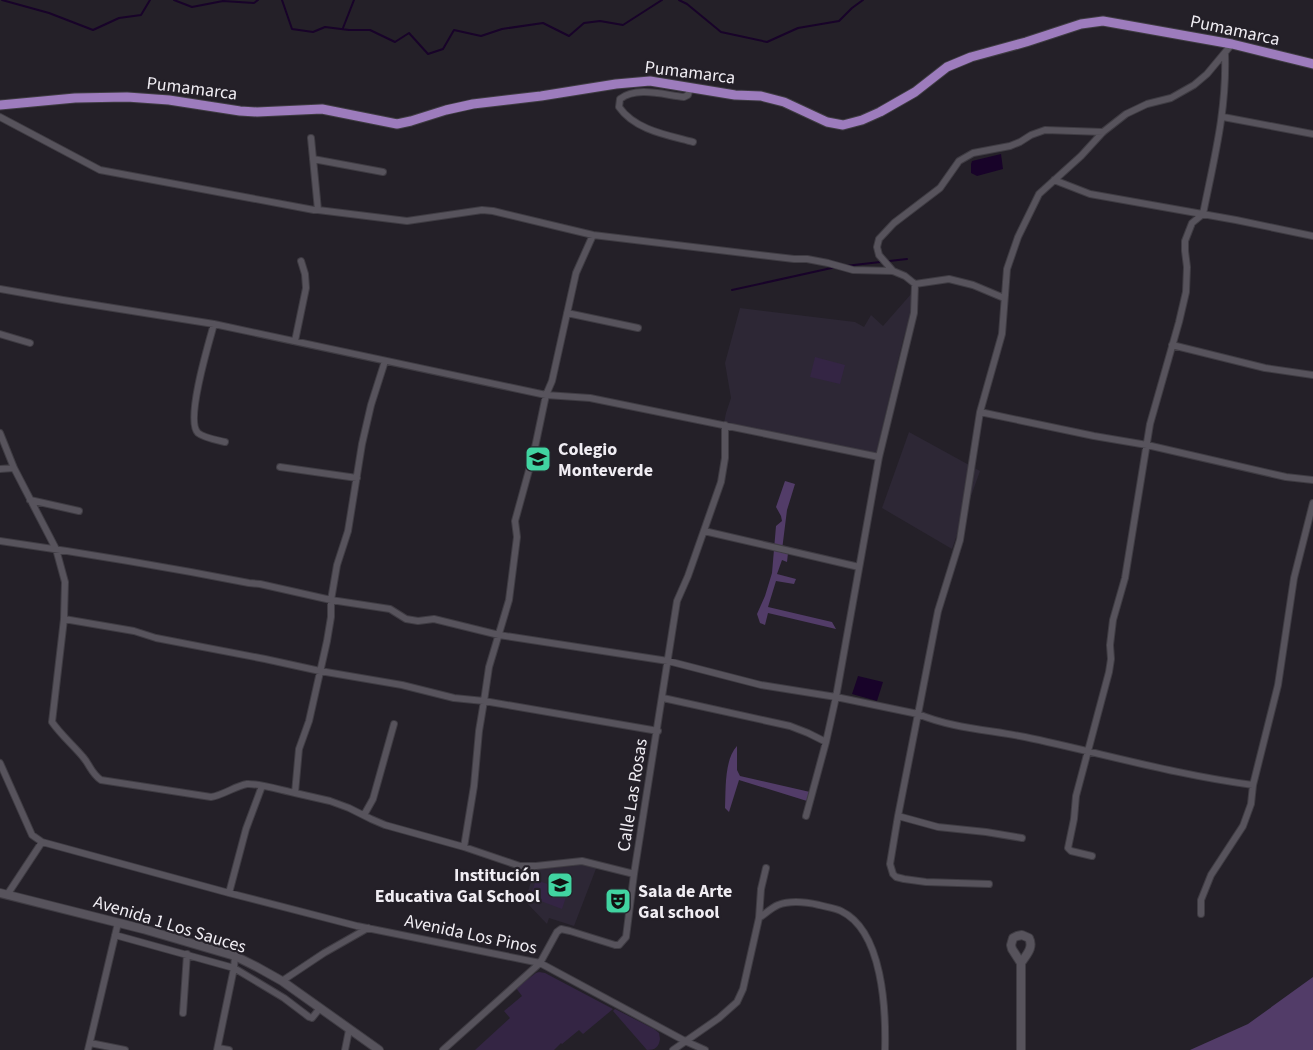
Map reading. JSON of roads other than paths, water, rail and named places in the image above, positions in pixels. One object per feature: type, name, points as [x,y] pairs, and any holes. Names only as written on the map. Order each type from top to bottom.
[{"type":"main road","name":"Pumamarca","points":[[0,105],[75,98],[127,97],[169,100],[240,111],[322,109],[397,124],[473,104],[650,81],[735,95],[761,96],[784,102],[827,122],[843,125],[880,112],[915,92],[947,67],[971,57],[1090,22],[1103,21],[1232,44],[1313,64]]},
{"type":"street","points":[[989,884],[926,882],[896,877],[892,874],[891,864],[898,816],[938,611],[960,540],[980,412],[1002,334],[1007,269],[1018,237],[1039,194],[1081,156],[1103,132],[1126,114],[1147,104],[1170,98],[1194,85],[1207,74],[1232,44]]},
{"type":"street","points":[[1092,856],[1074,852],[1068,848],[1076,796],[1111,659],[1113,620],[1125,578],[1150,424],[1186,292],[1185,241],[1192,223],[1203,214],[1223,117],[1225,53]]},
{"type":"street","points":[[690,88],[688,95],[684,97],[645,92],[633,93],[620,99],[619,107],[624,114],[652,131],[693,142]]},
{"type":"street","points":[[0,117],[100,170],[245,198],[406,222],[482,210],[494,211],[593,235],[807,259],[853,270],[893,271],[915,284],[949,279],[973,285],[1004,298]]},
{"type":"street","points":[[1223,117],[1313,135]]},
{"type":"street","points":[[893,271],[879,255],[877,247],[879,239],[894,223],[940,188],[959,160],[974,153],[1010,146],[1045,130],[1103,132]]},
{"type":"street","points":[[311,138],[318,210]]},
{"type":"street","points":[[313,159],[383,172]]},
{"type":"street","points":[[1054,180],[1090,194],[1313,236]]},
{"type":"street","points":[[464,847],[489,667],[509,600],[518,537],[515,521],[534,452],[546,395],[552,381],[576,273],[593,235]]},
{"type":"street","points":[[295,341],[306,288],[301,261]]},
{"type":"street","points":[[806,816],[836,697],[879,457],[914,313],[915,284]]},
{"type":"street","points":[[0,289],[214,324],[546,395],[590,398],[879,457]]},
{"type":"street","points":[[567,313],[638,328]]},
{"type":"street","points":[[214,324],[201,371],[194,421],[199,435],[225,442]]},
{"type":"street","points":[[0,334],[30,343]]},
{"type":"street","points":[[1172,345],[1265,368],[1313,375]]},
{"type":"street","points":[[295,793],[299,749],[309,721],[329,633],[331,600],[337,565],[348,531],[371,405],[385,361]]},
{"type":"street","points":[[980,412],[1147,445],[1286,477],[1313,480]]},
{"type":"street","name":"Calle Las Rosas","points":[[443,1050],[540,963],[557,932],[561,929],[615,945],[620,945],[626,937],[677,601],[721,483],[725,458],[725,425]]},
{"type":"street","points":[[0,433],[14,468],[56,549],[65,582],[64,619],[52,722],[86,760],[95,776],[101,780],[211,797],[246,784],[262,786],[330,801],[385,825],[464,847],[520,866],[582,861],[634,874]]},
{"type":"street","points":[[280,466],[357,478]]},
{"type":"street","points":[[0,469],[14,468]]},
{"type":"street","points":[[30,501],[79,511]]},
{"type":"street","points":[[1201,914],[1201,900],[1211,875],[1248,816],[1253,784],[1278,685],[1294,578],[1313,503]]},
{"type":"street","points":[[704,531],[859,567]]},
{"type":"street","points":[[0,541],[260,584],[331,600],[390,609],[406,619],[418,621],[434,619],[499,634],[668,661],[761,685],[836,697],[918,714],[931,720],[1023,736],[1186,774],[1253,784]]},
{"type":"street","points":[[64,619],[134,631],[156,638],[265,658],[454,698],[484,701],[658,731]]},
{"type":"street","points":[[663,698],[790,726],[826,742]]},
{"type":"street","points":[[364,815],[373,800],[394,724]]},
{"type":"street","points":[[0,764],[32,835],[42,842],[3,894]]},
{"type":"street","points":[[229,893],[246,829],[262,786]]},
{"type":"street","points":[[898,816],[938,827],[1022,838]]},
{"type":"street","name":"Avenida Los Pinos","points":[[42,842],[368,928],[540,963],[705,1050]]},
{"type":"street","points":[[673,1050],[737,1002],[743,989],[759,918],[761,889],[766,868]]},
{"type":"street","name":"Avenida 1 Los Sauces","points":[[3,894],[235,956],[282,981],[379,1050]]},
{"type":"street","points":[[759,918],[777,906],[807,903],[842,912],[855,921],[867,935],[873,947],[885,1007],[885,1050]]},
{"type":"street","points":[[118,923],[89,1046],[125,1050]]},
{"type":"street","points":[[282,981],[324,953],[368,928]]},
{"type":"street","points":[[115,935],[234,968],[309,1017],[312,1018],[320,1008]]},
{"type":"street","points":[[183,1013],[187,954]]},
{"type":"street","points":[[229,1050],[217,1049],[235,956]]},
{"type":"street","points":[[1021,963],[1021,1050]]},
{"type":"street","points":[[345,1050],[349,1030]]},
{"type":"waterway","points":[[2,0],[49,13],[93,30],[119,18],[141,15],[150,0]]},
{"type":"waterway","points":[[174,0],[192,7],[223,1],[254,3],[258,0]]},
{"type":"waterway","points":[[282,0],[292,29],[313,32],[325,27],[370,30],[395,42],[409,33],[428,54],[443,49],[454,30],[481,36],[502,29],[543,23],[569,36],[584,23],[600,21],[623,25],[662,0]]},
{"type":"waterway","points":[[343,28],[354,0]]},
{"type":"waterway","points":[[679,0],[721,32],[767,42],[798,28],[839,21],[863,0]]},
{"type":"waterway","points":[[845,266],[907,259]]},
{"type":"waterway","points":[[732,290],[836,267]]},
{"type":"place","name":"Colegio Monteverde","points":[[538,459]]},
{"type":"place","name":"Institución Educativa Gal School","points":[[560,885]]},
{"type":"place","name":"Sala de Arte Gal school","points":[[618,901]]}]
